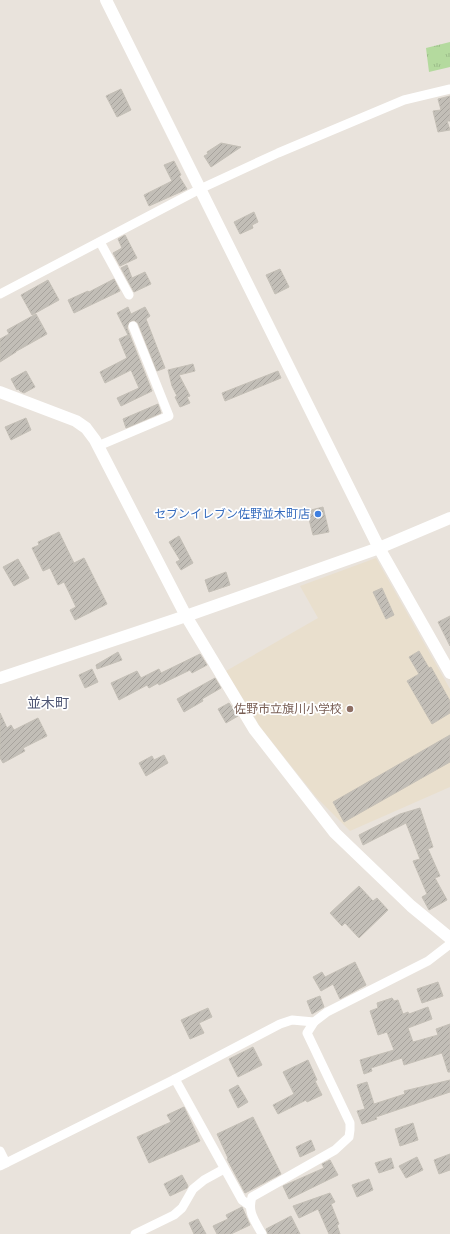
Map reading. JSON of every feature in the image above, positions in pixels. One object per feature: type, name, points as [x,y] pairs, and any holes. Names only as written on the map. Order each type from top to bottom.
[{"type":"street","points":[[106,0],[379,548],[450,674]]},
{"type":"street","points":[[0,294],[200,189],[278,153],[398,102],[450,89]]},
{"type":"street","points":[[100,242],[129,295]]},
{"type":"street","points":[[98,446],[169,416],[133,326]]},
{"type":"street","points":[[0,392],[76,421],[86,428],[98,446],[186,616],[254,729],[335,833],[411,906],[450,938]]},
{"type":"street","points":[[0,678],[186,616],[379,548],[450,518]]},
{"type":"street","points":[[262,1234],[250,1212],[249,1205],[252,1197],[334,1150],[349,1137],[350,1123],[307,1033],[314,1022],[327,1012],[428,962],[450,944]]},
{"type":"street","points":[[0,1151],[3,1164],[174,1080],[280,1024],[292,1020],[314,1022]]},
{"type":"street","points":[[174,1080],[242,1200],[249,1205]]},
{"type":"street","points":[[135,1234],[174,1215],[182,1208],[193,1189],[204,1180],[224,1169]]},
{"type":"shaded area","name":"佐野市立旗川小学校","points":[[376,558],[450,689],[450,787],[350,831],[316,797],[261,728],[226,671],[318,618],[300,586]]},
{"type":"green space","points":[[450,42],[450,67],[429,72],[426,48]]},
{"type":"building","points":[[121,89],[131,110],[117,117],[106,96]]},
{"type":"building","points":[[450,96],[450,121],[447,121],[450,130],[438,132],[433,111],[441,110],[438,99]]},
{"type":"building","points":[[221,143],[241,147],[211,167],[204,156],[208,154],[207,152]]},
{"type":"building","points":[[174,161],[181,175],[179,176],[187,189],[149,206],[144,195],[172,181],[164,165]]},
{"type":"building","points":[[254,212],[258,222],[252,225],[253,228],[240,234],[234,222]]},
{"type":"building","points":[[125,235],[137,258],[120,266],[113,253],[122,248],[118,239]]},
{"type":"building","points":[[127,265],[132,278],[145,272],[151,284],[134,292],[121,268]]},
{"type":"building","points":[[280,269],[289,287],[275,294],[266,275]]},
{"type":"building","points":[[114,279],[120,291],[74,313],[68,300],[88,291],[89,292]]},
{"type":"building","points":[[48,280],[59,300],[32,315],[21,295]]},
{"type":"building","points":[[128,307],[131,314],[145,307],[150,316],[146,319],[165,368],[157,371],[138,323],[134,320],[129,322],[127,328],[152,391],[121,406],[117,398],[139,388],[131,370],[105,383],[100,372],[127,358],[119,339],[128,335],[117,313]]},
{"type":"building","points":[[36,314],[47,334],[0,362],[0,339],[9,334],[7,330]]},
{"type":"building","points":[[193,364],[195,371],[179,375],[190,396],[187,397],[190,403],[180,407],[175,397],[177,396],[172,386],[168,370]]},
{"type":"building","points":[[26,371],[35,387],[24,393],[18,389],[17,390],[11,379]]},
{"type":"building","points":[[278,371],[281,378],[225,401],[222,393]]},
{"type":"building","points":[[158,404],[161,413],[126,428],[123,419]]},
{"type":"building","points":[[26,418],[31,430],[11,440],[5,427]]},
{"type":"building","points":[[323,507],[329,532],[313,535],[307,511]]},
{"type":"building","points":[[59,532],[74,563],[84,558],[107,604],[75,620],[70,610],[76,607],[64,582],[58,585],[50,568],[43,571],[32,548],[39,545],[38,542]]},
{"type":"building","points":[[179,536],[193,563],[181,570],[176,562],[180,560],[169,542]]},
{"type":"building","points":[[18,559],[29,578],[14,586],[3,567]]},
{"type":"building","points":[[226,572],[230,585],[209,592],[205,580]]},
{"type":"building","points":[[382,588],[394,615],[386,619],[373,592]]},
{"type":"building","points":[[450,616],[450,646],[438,622]]},
{"type":"building","points":[[419,651],[429,668],[431,667],[450,701],[450,713],[432,724],[407,681],[419,674],[409,657]]},
{"type":"building","points":[[118,652],[122,660],[97,669],[96,665]]},
{"type":"building","points":[[200,654],[207,665],[192,673],[190,670],[159,685],[158,683],[149,688],[147,685],[119,700],[111,683],[137,671],[141,678],[159,669],[161,673]]},
{"type":"building","points":[[92,669],[98,682],[85,688],[79,675]]},
{"type":"building","points":[[215,678],[221,688],[184,712],[177,699]]},
{"type":"building","points":[[229,703],[238,716],[226,723],[218,709]]},
{"type":"building","points":[[0,713],[7,728],[11,725],[14,730],[38,718],[47,736],[23,748],[25,751],[3,763],[0,758]]},
{"type":"building","points":[[450,735],[450,762],[344,822],[333,802]]},
{"type":"building","points":[[164,755],[168,763],[146,776],[139,763],[152,756],[154,760]]},
{"type":"building","points":[[420,808],[433,847],[428,849],[440,876],[435,878],[447,900],[429,910],[422,897],[427,894],[413,861],[420,859],[406,823],[363,845],[359,835],[400,814]]},
{"type":"building","points":[[359,886],[373,901],[377,898],[388,910],[359,938],[345,923],[342,926],[330,913]]},
{"type":"building","points":[[355,962],[366,985],[340,999],[333,984],[321,991],[313,977],[322,972],[325,977]]},
{"type":"building","points":[[438,982],[443,996],[422,1003],[417,989]]},
{"type":"building","points":[[320,996],[324,1007],[312,1014],[307,1001]]},
{"type":"building","points":[[392,998],[394,1001],[398,1000],[403,1014],[408,1012],[409,1014],[428,1007],[432,1019],[408,1028],[413,1042],[438,1035],[436,1029],[450,1024],[450,1072],[448,1072],[442,1053],[404,1065],[402,1058],[371,1068],[372,1071],[364,1074],[360,1060],[394,1050],[387,1032],[378,1035],[370,1011],[378,1008],[377,1003]]},
{"type":"building","points":[[208,1008],[212,1017],[199,1023],[204,1033],[190,1039],[181,1020]]},
{"type":"building","points":[[253,1047],[262,1065],[238,1077],[229,1059]]},
{"type":"building","points":[[308,1060],[317,1080],[315,1081],[322,1095],[307,1102],[306,1100],[278,1114],[273,1105],[294,1094],[283,1072]]},
{"type":"building","points":[[450,1080],[450,1092],[376,1117],[377,1119],[362,1124],[357,1111],[365,1109],[357,1085],[367,1082],[374,1104],[405,1094],[404,1091]]},
{"type":"building","points":[[238,1085],[248,1102],[238,1108],[229,1090]]},
{"type":"building","points":[[184,1107],[200,1141],[149,1163],[137,1137],[171,1122],[167,1115]]},
{"type":"building","points":[[253,1117],[281,1174],[245,1193],[227,1159],[228,1158],[217,1134]]},
{"type":"building","points":[[413,1123],[418,1140],[400,1146],[395,1129]]},
{"type":"building","points":[[311,1140],[315,1150],[300,1157],[296,1147]]},
{"type":"building","points":[[450,1154],[450,1170],[439,1174],[434,1160]]},
{"type":"building","points":[[417,1157],[423,1170],[406,1178],[399,1166]]},
{"type":"building","points":[[391,1158],[394,1168],[379,1173],[375,1163]]},
{"type":"building","points":[[330,1160],[338,1175],[289,1199],[283,1186],[324,1168],[322,1164]]},
{"type":"building","points":[[182,1175],[188,1186],[187,1188],[170,1196],[164,1184]]},
{"type":"building","points":[[369,1179],[373,1190],[357,1197],[352,1185]]},
{"type":"building","points":[[330,1193],[335,1202],[331,1204],[339,1224],[337,1225],[340,1234],[329,1234],[318,1209],[299,1218],[293,1206]]},
{"type":"building","points":[[242,1207],[250,1225],[231,1234],[217,1234],[213,1226],[228,1219],[226,1215]]},
{"type":"building","points":[[291,1216],[300,1234],[268,1234],[266,1229]]},
{"type":"building","points":[[198,1219],[206,1234],[194,1234],[189,1223]]},
{"type":"place","name":"セブンイレブン佐野並木町店","points":[[318,514]]},
{"type":"place","name":"佐野市立旗川小学校","points":[[350,709]]},
{"type":"district","name":"並木町","points":[[48,703]]}]
